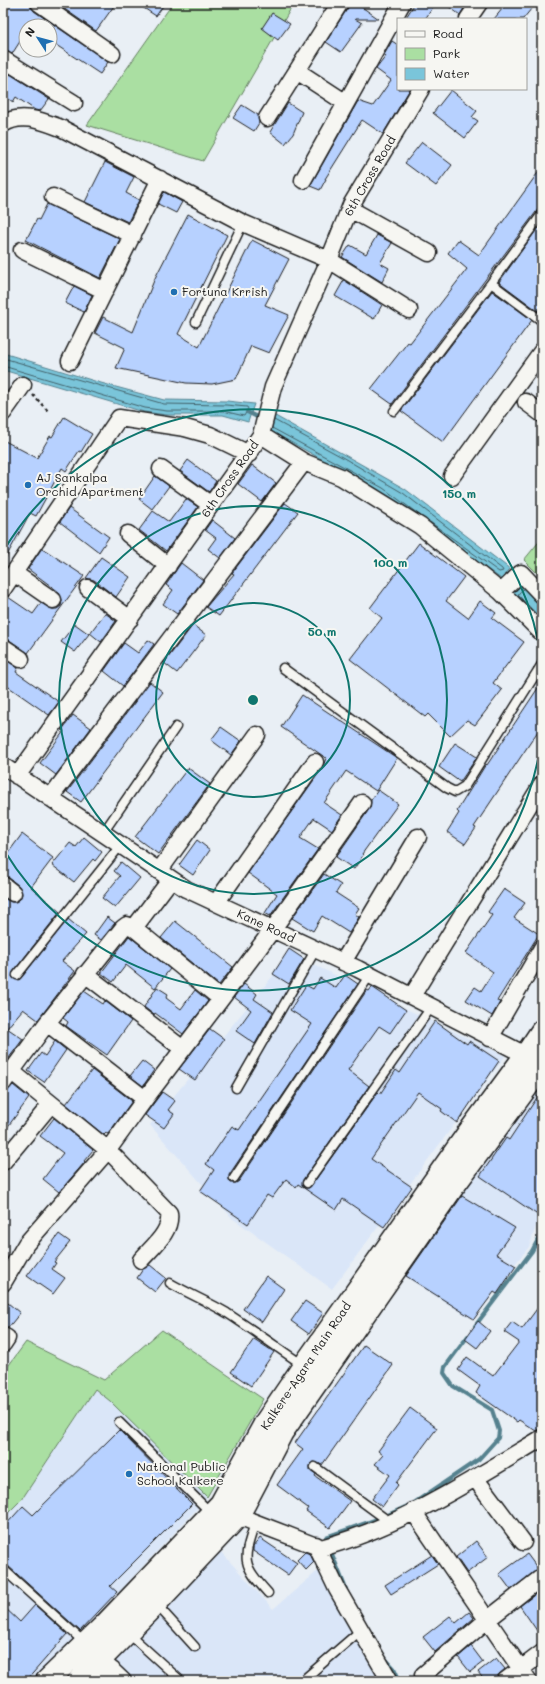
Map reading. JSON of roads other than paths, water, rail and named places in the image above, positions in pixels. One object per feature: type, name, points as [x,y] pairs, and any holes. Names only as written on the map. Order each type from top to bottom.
[{"type":"street","points":[[39,3],[112,54]]},
{"type":"street","points":[[268,118],[340,3]]},
{"type":"street","points":[[303,180],[402,3]]},
{"type":"street","points":[[469,18],[479,3]]},
{"type":"street","points":[[3,59],[74,103]]},
{"type":"street","points":[[297,71],[346,103]]},
{"type":"street","name":"6th Cross Road","points":[[17,776],[248,454],[262,430],[273,387],[329,260],[350,208],[420,90]]},
{"type":"street","points":[[3,124],[21,117],[38,120],[53,125],[243,223],[329,260],[409,310]]},
{"type":"street","points":[[70,361],[160,179]]},
{"type":"street","points":[[53,197],[132,235]]},
{"type":"street","points":[[350,208],[429,253]]},
{"type":"street","points":[[22,250],[105,291]]},
{"type":"street","points":[[452,476],[542,351]]},
{"type":"street","points":[[3,413],[23,385]]},
{"type":"street","points":[[526,402],[542,414]]},
{"type":"street","points":[[3,589],[119,418],[191,430],[210,435],[248,454]]},
{"type":"street","points":[[262,430],[304,462],[341,476],[420,526],[501,592],[542,633]]},
{"type":"street","points":[[50,798],[304,462]]},
{"type":"street","points":[[161,469],[211,505]]},
{"type":"street","points":[[128,534],[168,566]]},
{"type":"street","points":[[14,573],[53,600]]},
{"type":"street","points":[[501,592],[521,573],[542,595]]},
{"type":"street","points":[[88,588],[130,619]]},
{"type":"street","points":[[3,647],[21,659]]},
{"type":"street","points":[[134,928],[165,875],[257,735]]},
{"type":"street","points":[[216,903],[315,762]]},
{"type":"street","name":"Kane Road","points":[[3,766],[186,889],[370,975],[537,1062]]},
{"type":"street","points":[[412,996],[542,784]]},
{"type":"street","points":[[3,1283],[26,1244],[108,1150],[273,929],[362,803]]},
{"type":"street","points":[[343,962],[418,837]]},
{"type":"street","points":[[141,1260],[165,1233],[170,1222],[169,1213],[108,1150],[51,1104],[7,1077],[86,974],[127,925],[134,928],[221,999]]},
{"type":"street","points":[[490,1038],[542,948]]},
{"type":"street","points":[[86,974],[183,1049]]},
{"type":"street","points":[[48,1023],[145,1099]]},
{"type":"street","name":"Kalkere-Agara Main Road","points":[[47,1681],[101,1663],[127,1632],[155,1604],[231,1514],[282,1432],[452,1188],[537,1062],[542,1032]]},
{"type":"street","name":"Kalkere-Agara Main Road","points":[[78,1681],[101,1663],[231,1514],[266,1422],[467,1135],[537,1062]]},
{"type":"street","points":[[3,1162],[51,1104]]},
{"type":"street","points":[[3,1336],[7,1338],[3,1344]]},
{"type":"street","points":[[231,1514],[323,1546],[413,1511],[475,1478],[542,1438]]},
{"type":"street","points":[[475,1478],[523,1542]]},
{"type":"street","points":[[413,1511],[525,1675]]},
{"type":"street","points":[[323,1546],[337,1589],[390,1681]]},
{"type":"street","points":[[423,1675],[487,1620],[542,1577]]},
{"type":"street","points":[[505,1681],[525,1675],[542,1653]]},
{"type":"lane","points":[[394,411],[542,214]]},
{"type":"lane","points":[[196,322],[243,223]]},
{"type":"lane","points":[[491,283],[542,321]]},
{"type":"lane","points":[[283,668],[447,788],[455,792],[465,786],[542,664]]},
{"type":"lane","points":[[103,833],[176,727]]},
{"type":"lane","points":[[17,975],[120,846]]},
{"type":"lane","points":[[236,1088],[316,949]]},
{"type":"lane","points":[[234,1178],[370,975]]},
{"type":"lane","points":[[306,1182],[432,1006]]},
{"type":"lane","points":[[170,1283],[227,1313],[304,1366]]},
{"type":"lane","points":[[119,1422],[231,1514],[247,1567],[252,1576],[268,1592]]},
{"type":"lane","points":[[315,1467],[389,1521]]},
{"type":"lane","points":[[3,1569],[101,1663]]},
{"type":"lane","points":[[155,1604],[195,1647]]},
{"type":"lane","points":[[302,1681],[360,1631]]},
{"type":"lane","points":[[127,1632],[181,1681]]},
{"type":"water","points":[[3,353],[101,383],[164,400],[227,401],[254,404],[248,422],[223,415],[167,415],[144,412],[3,370]]},
{"type":"water","points":[[270,413],[405,489],[510,569],[501,579],[381,492],[267,429]]},
{"type":"water","points":[[523,582],[542,602],[542,626],[512,594]]},
{"type":"waterway","points":[[247,412],[261,419]]},
{"type":"waterway","points":[[475,1326],[532,1251],[542,1232]]},
{"type":"waterway","points":[[328,1542],[326,1537],[383,1517],[414,1503],[479,1459],[498,1438],[499,1431],[492,1410],[453,1386],[444,1373],[445,1367],[468,1336]]},
{"type":"waterway","points":[[330,1549],[346,1589]]},
{"type":"waterway","points":[[384,1657],[394,1668],[400,1681]]},
{"type":"place","name":"Fortuna Krrish","points":[[174,292]]},
{"type":"place","name":"AJ Sankalpa Orchid Apartment","points":[[28,485]]},
{"type":"place","name":"National Public School Kalkere","points":[[129,1474]]}]
